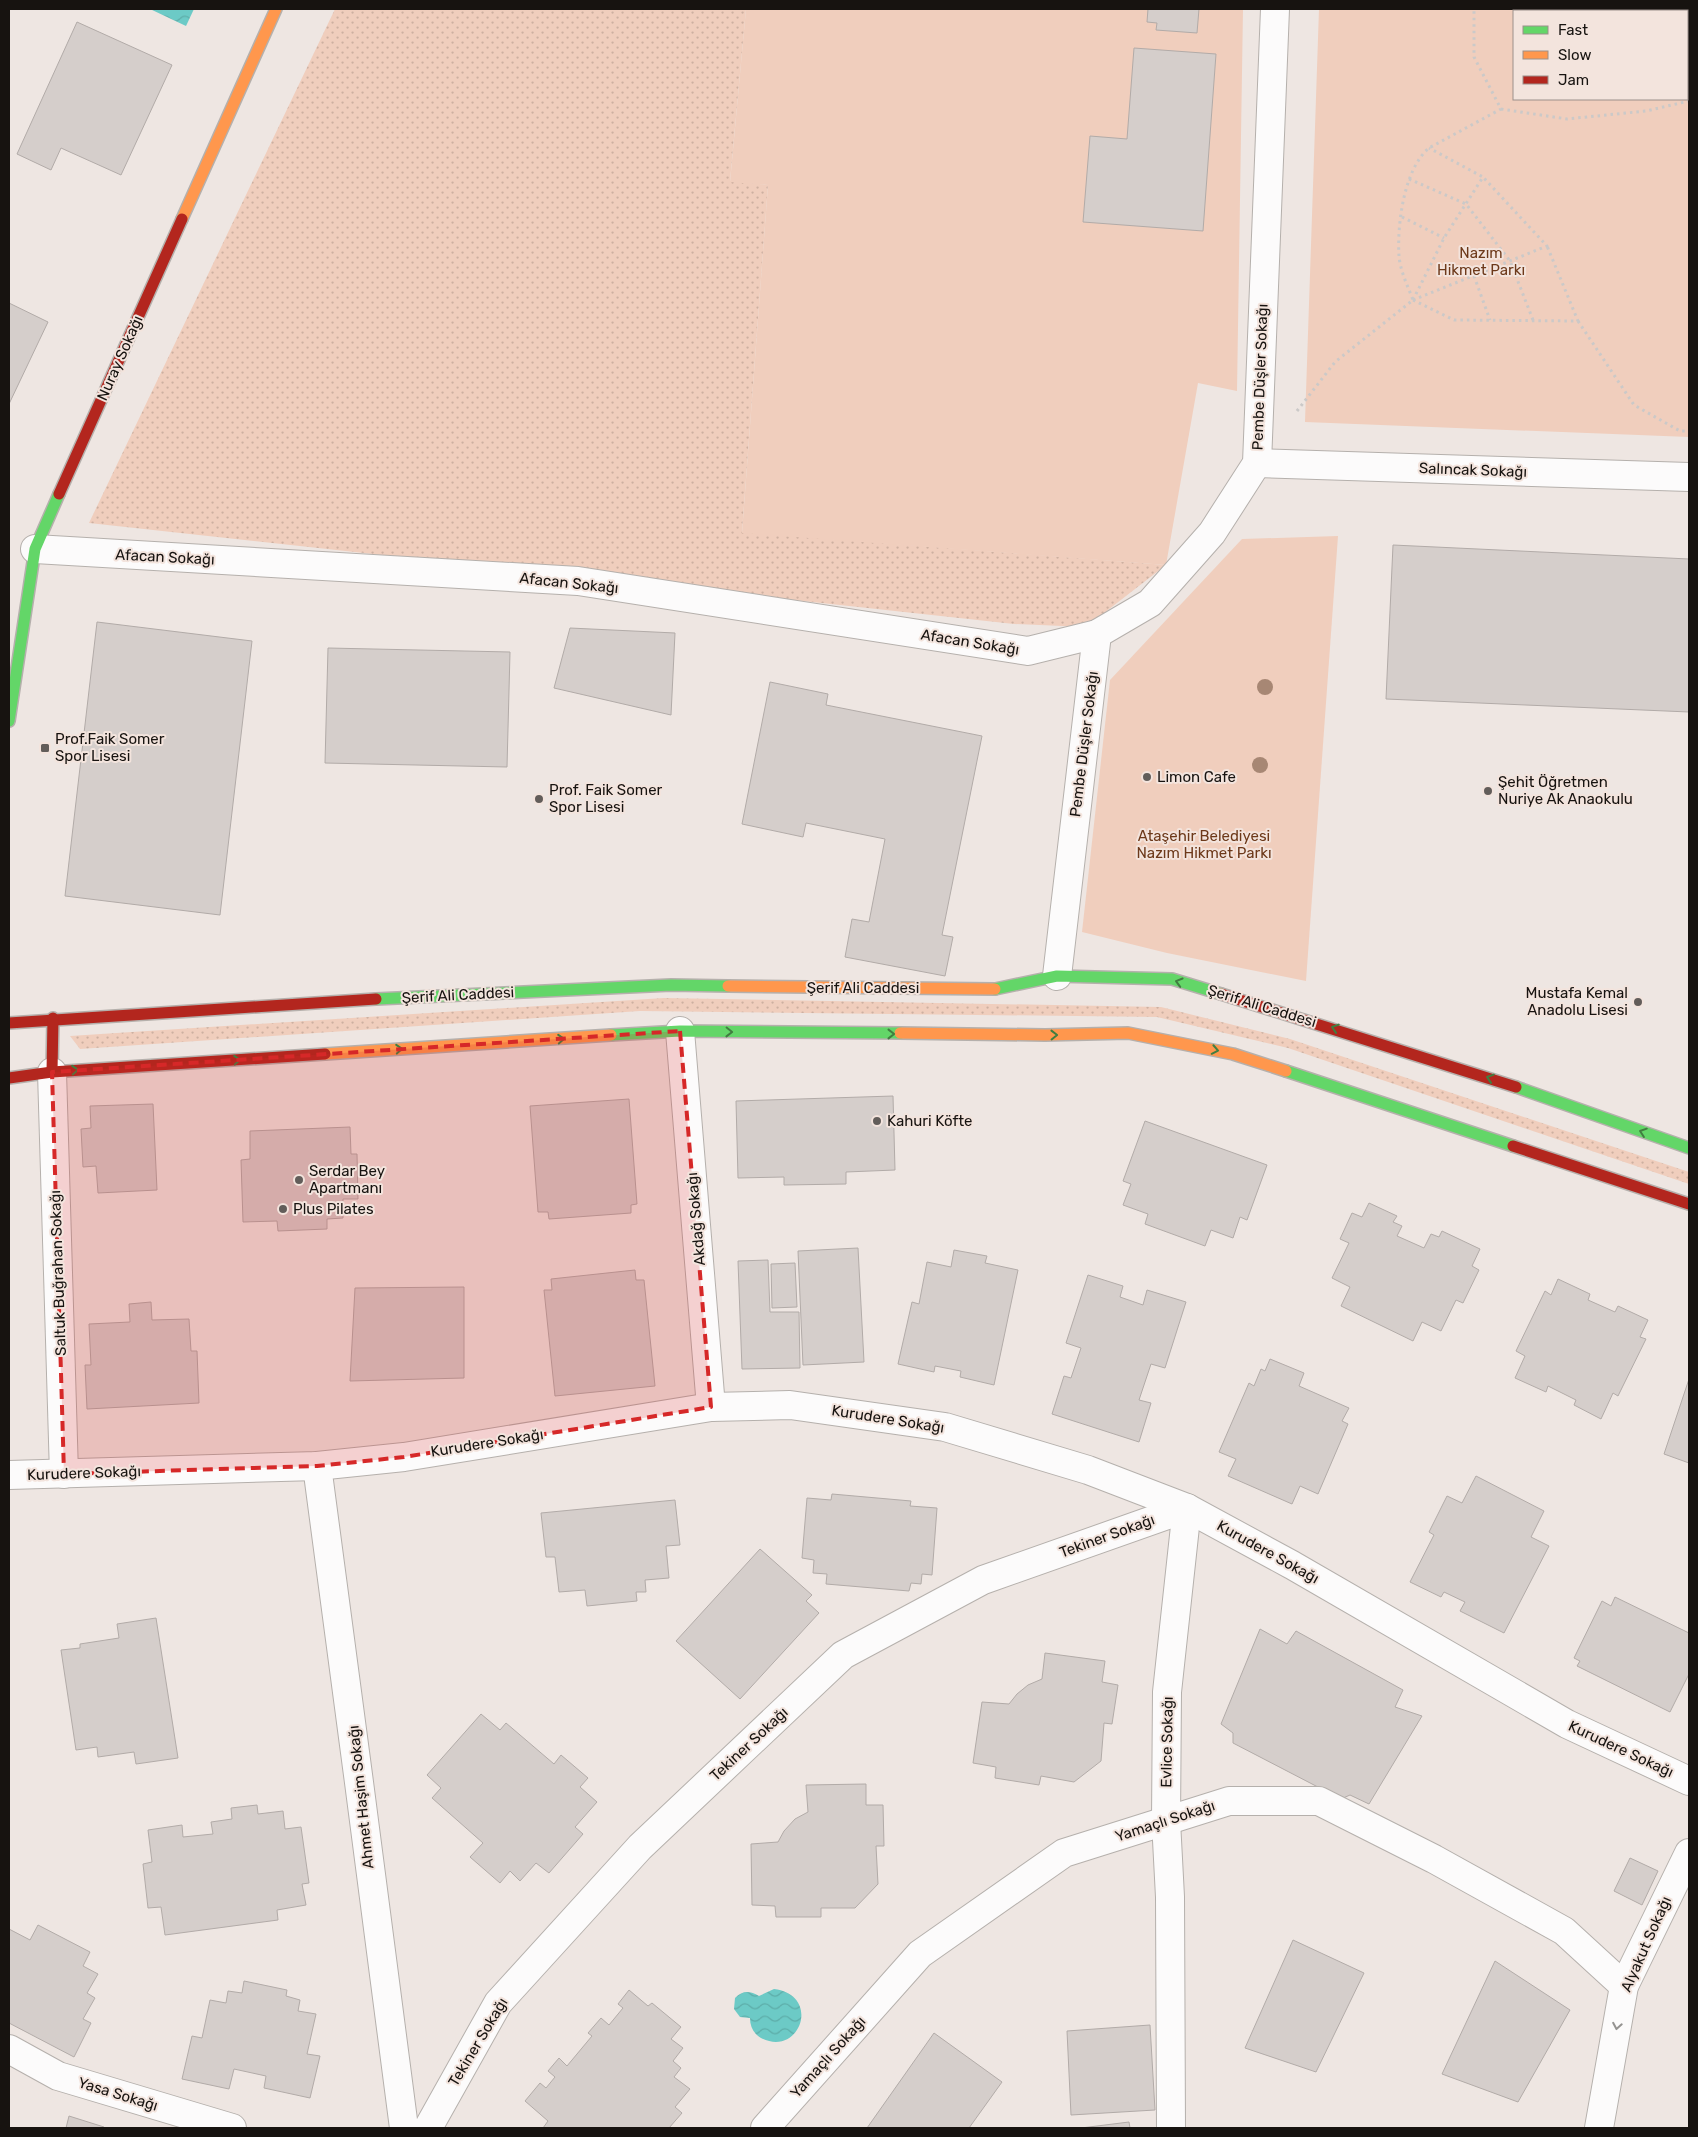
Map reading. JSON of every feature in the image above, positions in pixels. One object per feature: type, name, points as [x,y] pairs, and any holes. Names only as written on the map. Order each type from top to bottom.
[{"type":"street","name":"Nuray Sokağı","points":[[9,721],[35,549],[276,9]]},
{"type":"street","name":"Pembe Düşler Sokağı","points":[[1057,976],[1097,634],[1150,603],[1212,533],[1257,463],[1275,9]]},
{"type":"street","name":"Salıncak Sokağı","points":[[1257,463],[1689,477]]},
{"type":"street","name":"Afacan Sokağı","points":[[35,549],[578,581],[1028,651],[1097,634]]},
{"type":"street","name":"Şerif Ali Caddesi","points":[[9,1023],[53,1018],[414,997],[670,985],[864,989],[999,988],[1057,976],[1172,979],[1455,1067],[1689,1148]]},
{"type":"street","points":[[52,1072],[53,1018]]},
{"type":"street","points":[[9,1078],[52,1072],[680,1031],[1045,1035],[1128,1033],[1233,1054],[1689,1204]]},
{"type":"street","name":"Akdağ Sokağı","points":[[680,1031],[711,1407]]},
{"type":"street","name":"Saltuk Buğrahan Sokağı","points":[[52,1072],[64,1474]]},
{"type":"street","name":"Kurudere Sokağı","points":[[9,1475],[318,1466],[404,1457],[711,1407],[790,1405],[945,1427],[1088,1470],[1187,1508],[1301,1570],[1567,1724],[1689,1781]]},
{"type":"street","name":"Ahmet Haşim Sokağı","points":[[318,1466],[352,1712],[372,1896],[404,2128]]},
{"type":"street","name":"Evlice Sokağı","points":[[1171,2128],[1170,1897],[1166,1821],[1167,1692],[1187,1508]]},
{"type":"street","name":"Tekiner Sokağı","points":[[428,2128],[498,2003],[640,1847],[843,1655],[983,1580],[1187,1508]]},
{"type":"street","name":"Yamaçlı Sokağı","points":[[765,2128],[920,1954],[1064,1853],[1229,1801],[1318,1801],[1434,1859],[1564,1931],[1624,1986]]},
{"type":"street","name":"Alyakut Sokağı","points":[[1599,2128],[1624,1986],[1689,1853]]},
{"type":"street","name":"Yasa Sokağı","points":[[9,2049],[58,2076],[232,2128]]},
{"type":"path","points":[[1474,9],[1474,57],[1502,109]]},
{"type":"path","points":[[1578,321],[1454,320],[1413,300],[1399,257],[1404,192],[1421,155],[1429,148],[1502,109],[1567,118],[1646,112],[1689,101]]},
{"type":"path","points":[[1429,148],[1483,178],[1547,246],[1578,321],[1634,405],[1680,431],[1689,431]]},
{"type":"path","points":[[1413,300],[1444,238],[1483,178]]},
{"type":"path","points":[[1410,179],[1466,204],[1510,261],[1533,320]]},
{"type":"path","points":[[1402,216],[1444,238]]},
{"type":"path","points":[[1293,416],[1335,362],[1413,300],[1547,246]]},
{"type":"path","points":[[1474,276],[1490,320]]},
{"type":"highlighted area","points":[[680,1031],[711,1407],[404,1457],[317,1466],[64,1474],[52,1072]]},
{"type":"green space","points":[[335,9],[746,9],[730,181],[768,185],[742,532],[1166,565],[1086,627],[1014,624],[89,523]]},
{"type":"green space","points":[[746,9],[1243,9],[1237,391],[1198,383],[1166,565],[742,533],[768,185],[730,182]]},
{"type":"green space","name":"Nazım Hikmet Parkı","points":[[1319,9],[1689,9],[1689,437],[1305,422]]},
{"type":"green space","name":"Ataşehir Belediyesi Nazım Hikmet Parkı","points":[[1338,536],[1306,981],[1167,953],[1082,932],[1110,680],[1242,539]]},
{"type":"green space","points":[[664,998],[1161,1007],[1290,1039],[1689,1172],[1689,1184],[1288,1048],[1157,1017],[640,1011],[80,1049],[70,1036]]},
{"type":"water","points":[[150,9],[194,9],[186,26]]},
{"type":"water","points":[[774,1989],[789,1994],[798,2002],[801,2012],[800,2023],[795,2033],[786,2040],[775,2042],[761,2038],[754,2032],[750,2018],[740,2017],[734,2009],[735,1998],[741,1994],[750,1992],[759,1996]]},
{"type":"building","points":[[1148,9],[1199,9],[1197,33],[1156,30],[1157,23],[1147,22]]},
{"type":"building","points":[[77,22],[172,65],[121,175],[61,148],[51,170],[17,154]]},
{"type":"building","points":[[1134,48],[1216,54],[1203,231],[1083,222],[1090,136],[1127,139]]},
{"type":"building","points":[[9,303],[48,322],[9,404]]},
{"type":"building","points":[[1393,545],[1689,559],[1689,712],[1386,699]]},
{"type":"building","points":[[97,622],[252,641],[220,915],[65,896]]},
{"type":"building","points":[[570,628],[675,633],[671,715],[554,688]]},
{"type":"building","points":[[328,648],[510,652],[507,767],[325,763]]},
{"type":"building","points":[[770,682],[828,694],[826,705],[982,736],[942,935],[953,937],[945,976],[845,957],[852,919],[869,922],[885,839],[806,823],[803,837],[742,824]]},
{"type":"building","points":[[893,1096],[895,1170],[846,1172],[846,1184],[784,1185],[784,1177],[738,1178],[736,1101]]},
{"type":"building","points":[[629,1099],[637,1204],[631,1205],[631,1213],[549,1219],[548,1212],[538,1212],[530,1106]]},
{"type":"building","points":[[153,1104],[157,1190],[98,1193],[96,1166],[83,1167],[81,1129],[91,1128],[90,1106]]},
{"type":"building","points":[[1145,1121],[1267,1165],[1247,1220],[1240,1217],[1233,1238],[1211,1230],[1205,1246],[1145,1224],[1148,1214],[1123,1205],[1131,1184],[1123,1181]]},
{"type":"building","name":"Serdar Bey Apartmanı","points":[[350,1127],[351,1154],[357,1154],[358,1199],[343,1199],[343,1218],[327,1219],[327,1229],[278,1231],[277,1221],[243,1222],[241,1160],[250,1159],[250,1131]]},
{"type":"building","points":[[1369,1203],[1397,1216],[1393,1222],[1402,1226],[1397,1236],[1424,1248],[1431,1234],[1439,1237],[1442,1231],[1480,1249],[1472,1266],[1479,1270],[1463,1303],[1456,1300],[1441,1331],[1422,1322],[1413,1341],[1341,1306],[1350,1287],[1332,1278],[1349,1243],[1340,1239],[1352,1213],[1362,1217]]},
{"type":"building","points":[[858,1248],[864,1362],[803,1365],[798,1251]]},
{"type":"building","points":[[954,1250],[987,1256],[985,1263],[1018,1270],[994,1385],[960,1377],[961,1371],[935,1366],[934,1372],[898,1364],[912,1302],[919,1304],[927,1262],[951,1267]]},
{"type":"building","points":[[768,1260],[770,1312],[799,1312],[800,1368],[742,1369],[738,1261]]},
{"type":"building","points":[[795,1263],[797,1307],[772,1308],[771,1264]]},
{"type":"building","points":[[635,1270],[636,1280],[644,1280],[655,1386],[555,1396],[544,1290],[552,1290],[551,1279]]},
{"type":"building","points":[[1088,1275],[1123,1286],[1120,1297],[1143,1305],[1147,1290],[1186,1302],[1165,1368],[1151,1364],[1139,1400],[1151,1403],[1139,1442],[1052,1414],[1064,1376],[1071,1378],[1081,1348],[1066,1343]]},
{"type":"building","points":[[1558,1279],[1590,1294],[1588,1300],[1615,1312],[1618,1306],[1648,1320],[1640,1337],[1646,1339],[1618,1396],[1613,1393],[1601,1419],[1574,1405],[1576,1400],[1548,1386],[1546,1392],[1515,1378],[1525,1356],[1516,1351],[1545,1291],[1551,1295]]},
{"type":"building","points":[[464,1287],[464,1378],[350,1381],[355,1288]]},
{"type":"building","points":[[151,1302],[152,1320],[189,1319],[191,1351],[197,1351],[199,1403],[87,1409],[85,1365],[91,1365],[89,1324],[130,1322],[129,1304]]},
{"type":"building","points":[[1270,1359],[1304,1373],[1299,1386],[1349,1408],[1342,1421],[1348,1424],[1318,1494],[1300,1486],[1292,1504],[1228,1476],[1236,1459],[1219,1452],[1249,1383],[1254,1386],[1261,1369],[1265,1371]]},
{"type":"building","points":[[1689,1379],[1689,1463],[1664,1454]]},
{"type":"building","points":[[1476,1476],[1544,1511],[1531,1537],[1549,1546],[1504,1633],[1460,1611],[1465,1602],[1444,1592],[1441,1597],[1410,1582],[1434,1535],[1429,1532],[1447,1496],[1462,1503]]},
{"type":"building","points":[[832,1494],[911,1501],[910,1506],[937,1508],[932,1575],[922,1574],[921,1584],[911,1583],[909,1591],[826,1584],[827,1574],[813,1573],[814,1560],[802,1558],[807,1498],[831,1500]]},
{"type":"building","points":[[675,1500],[680,1545],[666,1546],[669,1578],[645,1580],[646,1592],[636,1592],[637,1601],[587,1606],[585,1590],[559,1592],[555,1557],[546,1557],[541,1513]]},
{"type":"building","points":[[760,1549],[812,1595],[806,1601],[819,1613],[740,1699],[676,1641]]},
{"type":"building","points":[[1615,1597],[1689,1633],[1689,1674],[1670,1712],[1577,1666],[1580,1661],[1574,1658],[1602,1601],[1611,1606]]},
{"type":"building","points":[[156,1618],[178,1758],[136,1764],[134,1752],[98,1757],[97,1747],[76,1750],[61,1650],[80,1648],[80,1644],[119,1638],[117,1624]]},
{"type":"building","points":[[1260,1629],[1287,1644],[1296,1631],[1403,1690],[1395,1707],[1422,1716],[1369,1804],[1350,1795],[1341,1799],[1233,1743],[1233,1733],[1221,1724]]},
{"type":"building","points":[[1045,1653],[1105,1661],[1102,1682],[1118,1685],[1112,1724],[1104,1723],[1101,1761],[1074,1782],[1041,1776],[1039,1785],[995,1778],[996,1767],[973,1763],[982,1702],[1009,1704],[1028,1685],[1042,1679]]},
{"type":"building","points":[[481,1714],[500,1730],[506,1723],[554,1764],[561,1755],[588,1778],[580,1787],[597,1802],[575,1827],[583,1834],[549,1873],[536,1863],[520,1881],[510,1871],[500,1883],[470,1857],[483,1843],[432,1798],[441,1788],[427,1775]]},
{"type":"building","points":[[866,1784],[866,1805],[883,1805],[884,1846],[876,1846],[878,1884],[855,1908],[821,1908],[821,1917],[776,1917],[775,1906],[752,1905],[751,1844],[778,1842],[784,1831],[795,1819],[808,1812],[806,1785]]},
{"type":"building","points":[[257,1805],[258,1814],[283,1811],[285,1829],[301,1827],[309,1883],[302,1884],[306,1905],[277,1910],[278,1920],[165,1935],[161,1907],[148,1908],[143,1864],[152,1862],[148,1830],[182,1825],[183,1837],[213,1834],[211,1822],[232,1819],[231,1808]]},
{"type":"building","points":[[1630,1858],[1658,1871],[1642,1905],[1614,1891]]},
{"type":"building","points":[[38,1925],[90,1952],[83,1966],[98,1974],[87,1993],[95,1998],[83,2019],[91,2023],[74,2057],[9,2023],[9,1929],[30,1940]]},
{"type":"building","points":[[1293,1940],[1364,1973],[1316,2072],[1245,2048]]},
{"type":"building","points":[[1495,1961],[1570,2010],[1518,2102],[1442,2074]]},
{"type":"building","points":[[244,1981],[287,1990],[286,1996],[300,2000],[298,2011],[316,2014],[307,2054],[320,2056],[310,2098],[264,2088],[266,2076],[234,2069],[229,2089],[182,2079],[192,2036],[202,2038],[210,2000],[226,2003],[228,1991],[242,1993]]},
{"type":"building","points":[[629,1990],[648,2006],[652,2003],[681,2027],[671,2039],[683,2048],[673,2061],[681,2068],[674,2077],[690,2089],[675,2107],[682,2113],[669,2128],[543,2128],[548,2121],[525,2101],[540,2083],[546,2088],[555,2077],[548,2071],[559,2058],[567,2066],[592,2036],[588,2033],[601,2018],[609,2025],[623,2008],[618,2004]]},
{"type":"building","points":[[1150,2025],[1155,2110],[1071,2115],[1067,2031]]},
{"type":"building","points":[[934,2033],[1002,2082],[969,2128],[867,2128]]},
{"type":"building","points":[[69,2116],[104,2127],[66,2128]]},
{"type":"building","points":[[1129,2122],[1130,2128],[1081,2128]]},
{"type":"traffic: fast","points":[[9,721],[35,549],[59,494]]},
{"type":"traffic: fast","points":[[995,989],[1057,976],[1172,979],[1221,994]]},
{"type":"traffic: fast","points":[[376,999],[671,985],[728,986]]},
{"type":"traffic: fast","points":[[611,1035],[680,1031],[900,1033]]},
{"type":"traffic: fast","points":[[1286,1071],[1513,1146]]},
{"type":"traffic: fast","points":[[1516,1087],[1689,1148]]},
{"type":"traffic: slow","points":[[182,219],[276,9]]},
{"type":"traffic: slow","points":[[728,986],[995,989]]},
{"type":"traffic: slow","points":[[900,1033],[1045,1035],[1128,1033],[1233,1054],[1286,1071]]},
{"type":"traffic: slow","points":[[325,1054],[611,1035]]},
{"type":"traffic: jam","points":[[59,494],[182,219]]},
{"type":"traffic: jam","points":[[1221,994],[1516,1087]]},
{"type":"traffic: jam","points":[[9,1023],[376,999]]},
{"type":"traffic: jam","points":[[52,1072],[53,1018]]},
{"type":"traffic: jam","points":[[9,1078],[52,1072],[325,1054]]},
{"type":"traffic: jam","points":[[1513,1146],[1689,1204]]},
{"type":"place","name":"Prof.Faik Somer Spor Lisesi","points":[[45,748]]},
{"type":"place","name":"Limon Cafe","points":[[1147,777]]},
{"type":"place","name":"Şehit Öğretmen Nuriye Ak Anaokulu","points":[[1488,791]]},
{"type":"place","name":"Prof. Faik Somer Spor Lisesi","points":[[539,799]]},
{"type":"place","name":"Mustafa Kemal Anadolu Lisesi","points":[[1638,1002]]},
{"type":"place","name":"Kahuri Köfte","points":[[877,1121]]},
{"type":"place","name":"Serdar Bey Apartmanı","points":[[299,1180]]},
{"type":"place","name":"Plus Pilates","points":[[283,1209]]}]
